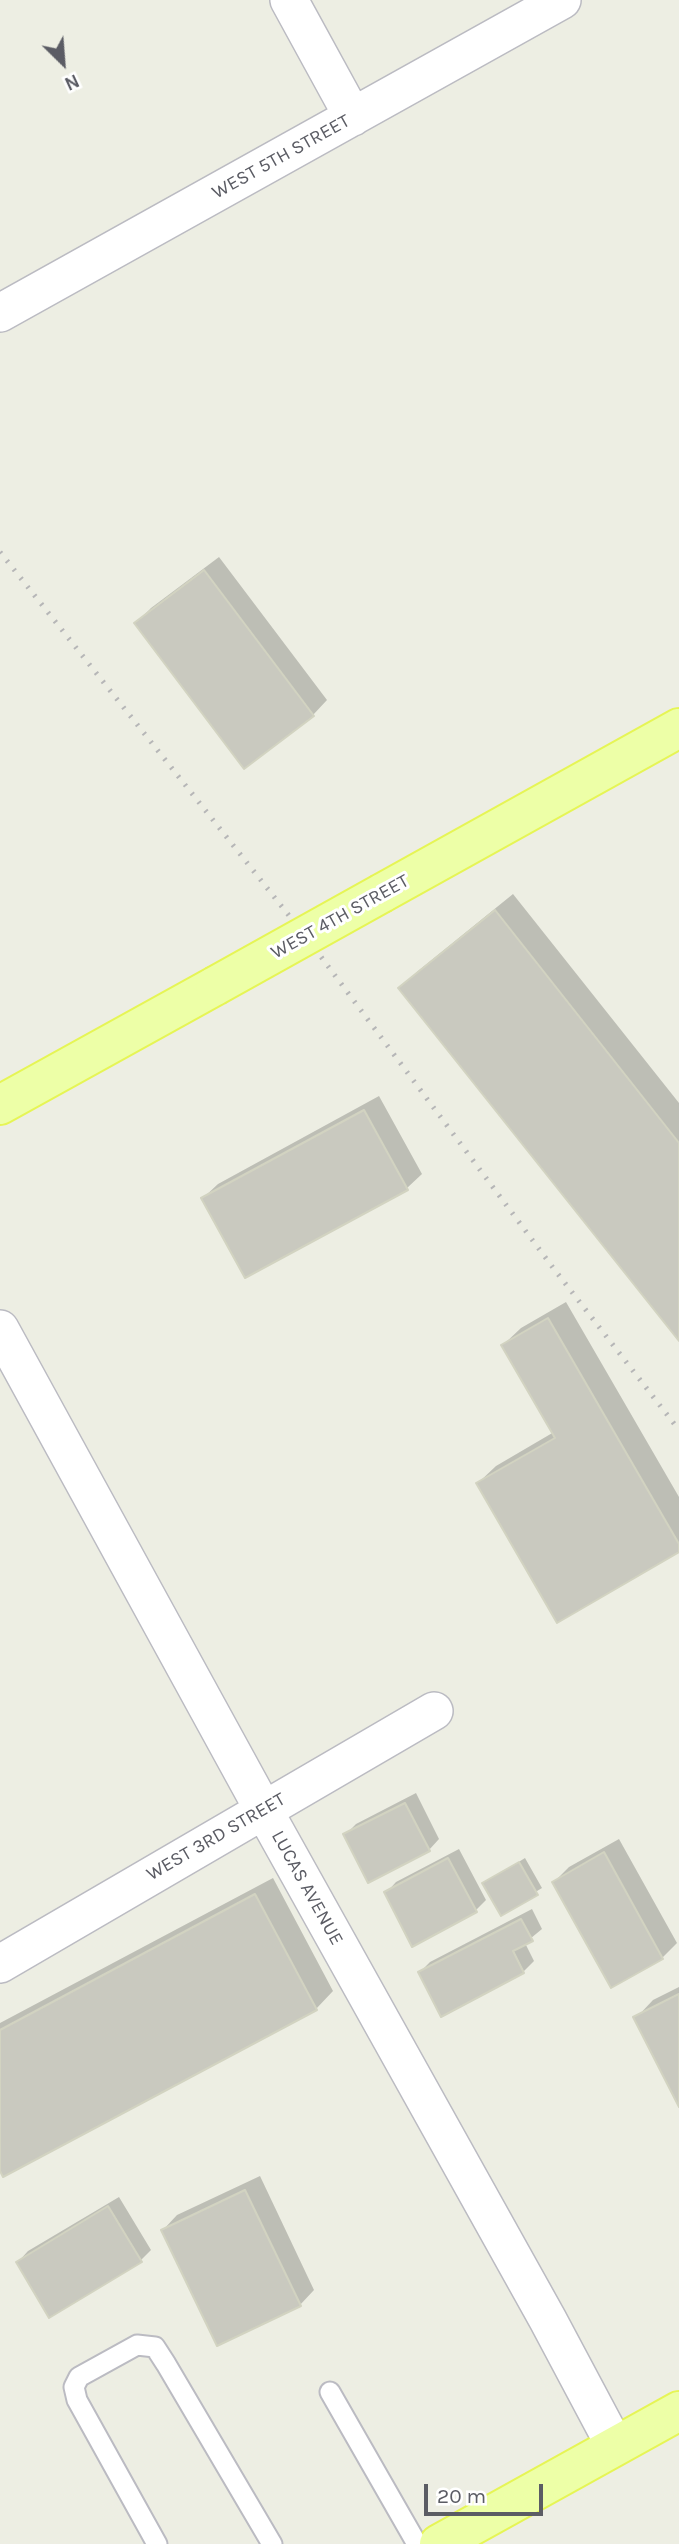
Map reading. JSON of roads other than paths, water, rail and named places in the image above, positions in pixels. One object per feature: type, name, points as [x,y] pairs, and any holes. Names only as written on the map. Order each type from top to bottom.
[{"type":"main road","name":"WEST 4TH STREET","points":[[0,1105],[679,727]]},
{"type":"main road","points":[[439,2544],[679,2411]]},
{"type":"street","points":[[289,0],[353,117]]},
{"type":"street","name":"WEST 5TH STREET","points":[[0,313],[562,0]]},
{"type":"street","name":"LUCAS AVENUE","points":[[0,1329],[615,2446]]},
{"type":"street","name":"WEST 3RD STREET","points":[[0,1964],[434,1711]]},
{"type":"lane","points":[[157,2544],[76,2400],[74,2387],[79,2377],[137,2345],[155,2347],[272,2544]]},
{"type":"lane","points":[[330,2392],[417,2544]]},
{"type":"railway","points":[[0,552],[310,942],[554,1269],[679,1430]]}]
